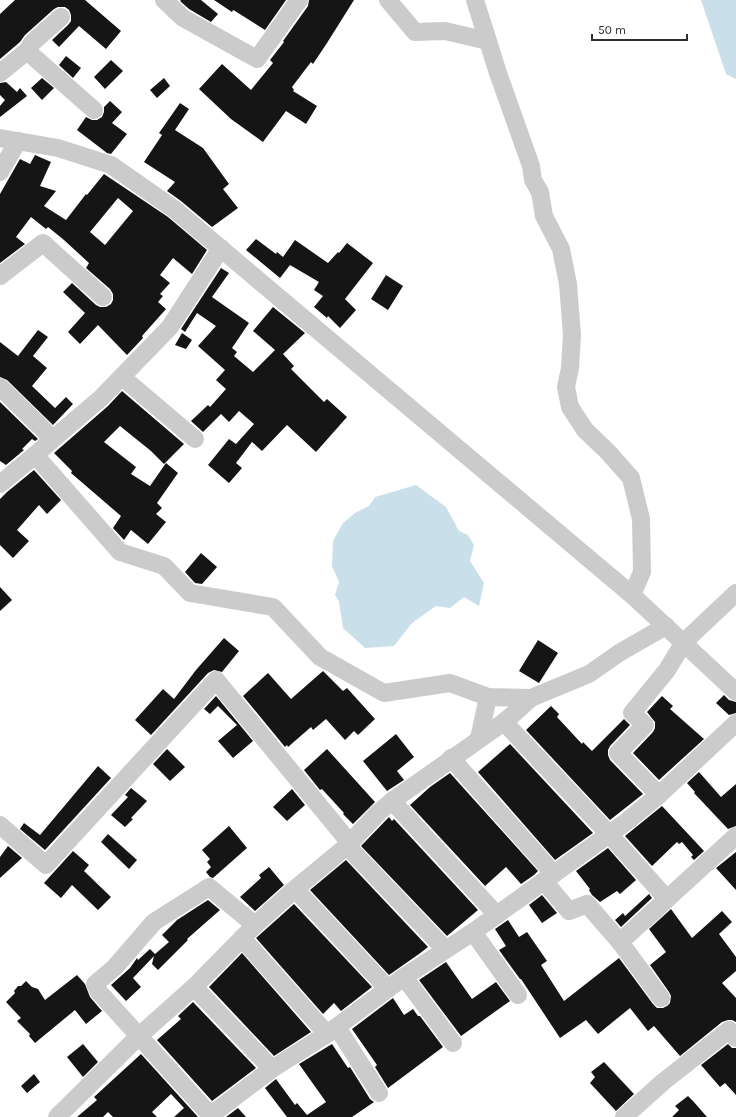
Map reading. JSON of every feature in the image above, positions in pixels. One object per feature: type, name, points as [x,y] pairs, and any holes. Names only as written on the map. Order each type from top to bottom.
[{"type":"street","points":[[164,0],[183,18],[257,59],[298,0]]},
{"type":"street","points":[[388,0],[415,32],[445,31],[488,41]]},
{"type":"street","points":[[475,0],[531,166],[533,180],[540,192],[544,216],[561,249],[568,284],[572,336],[570,368],[566,387],[570,407],[585,430],[608,452],[631,478],[641,519],[642,572],[632,595]]},
{"type":"street","points":[[0,73],[28,51],[32,43],[61,17]]},
{"type":"street","points":[[28,51],[94,110]]},
{"type":"street","points":[[0,138],[58,148],[111,165],[174,209],[632,595],[736,692]]},
{"type":"street","points":[[0,172],[18,141]]},
{"type":"street","points":[[0,276],[43,243],[103,297]]},
{"type":"street","points":[[0,484],[35,456],[53,438],[101,398],[170,327],[221,248]]},
{"type":"street","points":[[122,377],[195,439]]},
{"type":"street","points":[[0,388],[53,438]]},
{"type":"street","points":[[35,456],[120,552],[164,566],[190,593],[273,607],[320,657],[384,693],[450,683],[488,697],[531,698]]},
{"type":"street","points":[[659,795],[618,753],[645,725],[632,713],[667,670],[684,642],[736,593]]},
{"type":"street","points":[[57,1117],[139,1036],[194,987],[255,925],[348,844],[379,812],[392,801],[504,722],[531,698],[589,674],[619,653],[666,626]]},
{"type":"street","points":[[0,825],[46,865],[216,680],[348,844],[445,949]]},
{"type":"street","points":[[479,739],[488,697]]},
{"type":"street","points":[[504,722],[609,834],[667,899]]},
{"type":"street","points":[[255,925],[209,887],[154,922],[115,967],[95,984],[100,992],[139,1036],[212,1116],[272,1068],[332,1030],[404,977],[473,932],[626,822],[659,795],[736,723]]},
{"type":"street","points":[[451,758],[549,877],[569,912],[587,904],[620,942],[661,998]]},
{"type":"street","points":[[392,801],[497,914]]},
{"type":"street","points":[[620,942],[736,836]]},
{"type":"street","points":[[295,889],[388,989]]},
{"type":"street","points":[[473,932],[518,996]]},
{"type":"street","points":[[242,938],[332,1030],[379,1093]]},
{"type":"street","points":[[404,977],[453,1043]]},
{"type":"street","points":[[194,987],[272,1068]]},
{"type":"street","points":[[624,1117],[663,1082],[729,1030],[736,1038]]},
{"type":"water","points":[[701,0],[736,0],[736,79],[726,74]]},
{"type":"water","points":[[416,485],[446,507],[459,531],[468,535],[474,545],[470,561],[484,583],[479,606],[464,597],[450,608],[436,606],[412,623],[394,646],[365,648],[343,628],[339,602],[335,595],[339,582],[332,566],[333,541],[343,523],[355,513],[369,506],[375,497]]},
{"type":"building","points":[[15,0],[85,0],[121,31],[106,49],[79,26],[59,47],[52,40],[68,25],[71,21],[71,15],[69,10],[65,7],[58,7],[0,59],[0,14]]},
{"type":"building","points":[[201,0],[218,14],[211,22],[189,9],[180,1]]},
{"type":"building","points":[[214,0],[286,0],[265,30],[235,11],[233,10],[232,12]]},
{"type":"building","points":[[309,0],[354,0],[313,64],[311,62],[292,87],[294,90],[293,91],[317,106],[306,124],[286,111],[263,142],[231,119],[199,89],[222,64],[251,90],[273,63],[270,60],[308,6]]},
{"type":"building","points":[[66,56],[81,68],[73,78],[59,65]]},
{"type":"building","points":[[111,60],[123,71],[105,89],[94,77]]},
{"type":"building","points":[[42,78],[54,88],[42,100],[31,88]]},
{"type":"building","points":[[164,78],[170,86],[157,98],[150,90]]},
{"type":"building","points":[[6,82],[17,92],[20,88],[27,96],[0,117],[0,106],[5,100],[0,95],[0,83]]},
{"type":"building","points":[[110,101],[122,112],[112,123],[127,134],[111,154],[107,153],[77,130],[86,117],[92,120],[97,120],[102,117],[104,107]]},
{"type":"building","points":[[180,103],[189,109],[175,130],[203,148],[229,184],[223,189],[238,208],[212,227],[167,191],[175,182],[144,162],[162,135],[159,133]]},
{"type":"building","points":[[35,155],[51,162],[40,186],[56,191],[44,206],[66,220],[104,174],[168,217],[207,250],[192,274],[173,258],[160,275],[170,283],[160,294],[163,296],[158,302],[166,309],[142,336],[143,338],[127,355],[98,325],[80,344],[68,332],[85,313],[63,292],[72,283],[100,307],[106,307],[111,304],[113,294],[110,289],[86,268],[89,263],[48,227],[46,229],[31,217],[16,237],[25,244],[0,263],[0,194],[20,159],[30,164]],"holes":[[[118,198],[133,211],[105,245],[90,232]]]},
{"type":"building","points":[[256,239],[276,254],[277,252],[283,257],[295,240],[328,263],[347,243],[373,263],[345,299],[356,310],[340,328],[328,316],[327,318],[314,307],[323,296],[314,290],[319,282],[290,265],[280,278],[246,250]]},
{"type":"building","points":[[221,268],[229,273],[212,297],[249,323],[232,348],[237,352],[234,356],[253,372],[275,350],[253,331],[273,307],[305,333],[283,354],[294,366],[291,369],[324,402],[327,399],[347,417],[316,452],[287,425],[262,451],[252,442],[236,463],[242,468],[229,483],[208,465],[229,439],[236,444],[254,424],[239,411],[229,422],[221,414],[203,432],[191,421],[208,405],[210,407],[226,389],[216,380],[225,370],[198,346],[216,326],[197,313],[185,332],[181,329]]},
{"type":"building","points":[[386,275],[403,286],[388,310],[371,299]]},
{"type":"building","points":[[38,330],[48,337],[33,356],[47,368],[32,386],[55,408],[66,397],[73,404],[53,425],[7,380],[0,377],[0,342],[18,356]]},
{"type":"building","points":[[182,333],[192,340],[186,349],[175,345]]},
{"type":"building","points":[[122,391],[184,444],[164,464],[151,451],[120,426],[104,442],[136,467],[131,474],[150,486],[166,463],[178,473],[157,503],[162,508],[156,514],[166,522],[148,544],[131,530],[124,540],[113,528],[121,516],[71,473],[72,471],[54,453],[108,406]]},
{"type":"building","points":[[0,402],[38,439],[35,441],[32,439],[22,449],[24,450],[6,465],[0,461]]},
{"type":"building","points":[[34,470],[61,500],[47,514],[39,505],[17,530],[29,541],[13,558],[0,545],[0,499]]},
{"type":"building","points":[[201,553],[217,567],[202,584],[195,583],[185,572]]},
{"type":"building","points":[[0,587],[12,600],[0,611]]},
{"type":"building","points":[[224,638],[239,651],[222,672],[214,670],[208,673],[151,735],[135,720],[163,689],[174,699],[196,670]]},
{"type":"building","points":[[538,640],[558,653],[539,683],[519,671]]},
{"type":"building","points":[[323,671],[343,691],[347,688],[375,719],[358,735],[354,731],[345,740],[326,719],[313,730],[311,727],[288,747],[287,745],[285,747],[243,696],[268,673],[291,699]]},
{"type":"building","points":[[724,695],[729,700],[736,702],[736,713],[729,715],[716,703]]},
{"type":"building","points":[[216,696],[253,741],[233,758],[218,741],[237,725],[218,706],[210,714],[204,709]]},
{"type":"building","points":[[662,696],[673,706],[670,709],[704,739],[659,780],[633,753],[653,732],[655,722],[647,712]]},
{"type":"building","points":[[551,706],[559,714],[557,717],[582,744],[583,742],[592,751],[624,719],[630,725],[610,746],[608,755],[610,760],[643,794],[610,820],[526,730]]},
{"type":"building","points":[[396,734],[414,757],[397,771],[404,780],[387,791],[363,761]]},
{"type":"building","points":[[510,744],[593,833],[555,860],[478,772]]},
{"type":"building","points":[[167,749],[185,767],[170,781],[153,764]]},
{"type":"building","points":[[327,749],[375,802],[353,824],[322,789],[320,790],[304,770]]},
{"type":"building","points":[[98,766],[111,778],[45,850],[20,829],[24,823],[40,835]]},
{"type":"building","points":[[699,772],[721,797],[736,784],[736,826],[728,829],[694,793],[695,792],[687,783]]},
{"type":"building","points":[[450,773],[538,871],[534,875],[521,884],[506,867],[485,886],[410,805],[430,787]]},
{"type":"building","points":[[131,788],[147,801],[131,818],[133,819],[125,827],[111,815],[128,797],[125,795]]},
{"type":"building","points":[[292,789],[305,805],[287,821],[273,807]]},
{"type":"building","points":[[662,806],[704,851],[694,860],[691,857],[693,855],[682,842],[679,844],[677,842],[652,866],[625,836]]},
{"type":"building","points":[[389,817],[392,821],[394,819],[478,910],[447,936],[361,846]]},
{"type":"building","points":[[229,826],[247,848],[213,878],[210,877],[206,872],[211,867],[207,862],[210,859],[202,850]]},
{"type":"building","points":[[108,834],[137,860],[129,869],[101,842]]},
{"type":"building","points":[[8,846],[22,858],[0,878],[0,857]]},
{"type":"building","points":[[608,848],[636,880],[620,894],[617,891],[600,902],[592,895],[589,890],[590,889],[576,871]]},
{"type":"building","points":[[73,851],[89,865],[84,871],[111,897],[98,910],[72,885],[61,898],[44,883]]},
{"type":"building","points":[[736,852],[736,890],[716,868]]},
{"type":"building","points":[[346,860],[428,947],[389,975],[310,890]]},
{"type":"building","points":[[269,867],[284,885],[255,911],[240,897],[261,878],[259,875]]},
{"type":"building","points":[[649,894],[652,898],[621,927],[615,920],[623,913],[625,916]]},
{"type":"building","points":[[542,895],[557,913],[542,923],[529,905]]},
{"type":"building","points":[[208,900],[220,910],[187,939],[188,940],[158,970],[152,964],[154,956],[133,978],[141,987],[126,1001],[111,985],[130,968],[137,958],[138,960],[150,949],[155,954],[169,942],[162,935],[177,920]]},
{"type":"building","points":[[294,904],[372,987],[341,1011],[334,1003],[323,1014],[256,938]]},
{"type":"building","points":[[671,909],[692,938],[722,911],[732,922],[719,934],[736,957],[736,971],[722,983],[736,998],[736,1022],[728,1020],[722,1022],[680,1056],[654,1026],[648,1031],[630,1008],[598,1034],[586,1020],[560,1038],[521,979],[499,950],[506,946],[495,929],[508,920],[519,937],[527,932],[547,961],[541,965],[564,1001],[619,958],[653,1004],[657,1008],[663,1008],[670,1003],[671,996],[650,965],[666,952],[649,929]]},
{"type":"building","points":[[242,953],[311,1032],[274,1056],[209,987]]},
{"type":"building","points":[[446,962],[472,999],[496,982],[510,1001],[461,1036],[419,980]]},
{"type":"building","points":[[77,975],[85,984],[90,997],[102,1011],[86,1024],[75,1010],[35,1043],[29,1036],[30,1034],[17,1021],[21,1018],[6,1002],[15,993],[14,991],[18,986],[21,986],[26,981],[32,987],[38,989],[45,1000]]},
{"type":"building","points":[[393,998],[404,1015],[413,1009],[443,1047],[388,1088],[375,1067],[377,1065],[352,1029]]},
{"type":"building","points":[[193,1002],[256,1068],[212,1101],[157,1040],[181,1019],[178,1016]]},
{"type":"building","points":[[83,1044],[98,1062],[83,1077],[67,1057]]},
{"type":"building","points":[[332,1044],[348,1068],[350,1067],[370,1099],[374,1102],[352,1117],[287,1117],[265,1088],[276,1079],[295,1105],[297,1103],[307,1115],[326,1102],[299,1064]]},
{"type":"building","points":[[728,1044],[732,1048],[736,1048],[736,1095],[725,1083],[720,1087],[701,1065]]},
{"type":"building","points":[[141,1054],[198,1117],[174,1117],[184,1108],[171,1094],[152,1112],[157,1117],[113,1117],[108,1112],[103,1117],[77,1117],[97,1100],[94,1097]]},
{"type":"building","points":[[604,1062],[634,1094],[616,1111],[590,1083],[595,1077],[591,1072]]},
{"type":"building","points":[[34,1074],[40,1082],[27,1093],[21,1086]]},
{"type":"building","points":[[688,1096],[707,1117],[672,1117],[679,1110],[675,1106]]},
{"type":"building","points":[[238,1108],[246,1117],[226,1117]]}]
